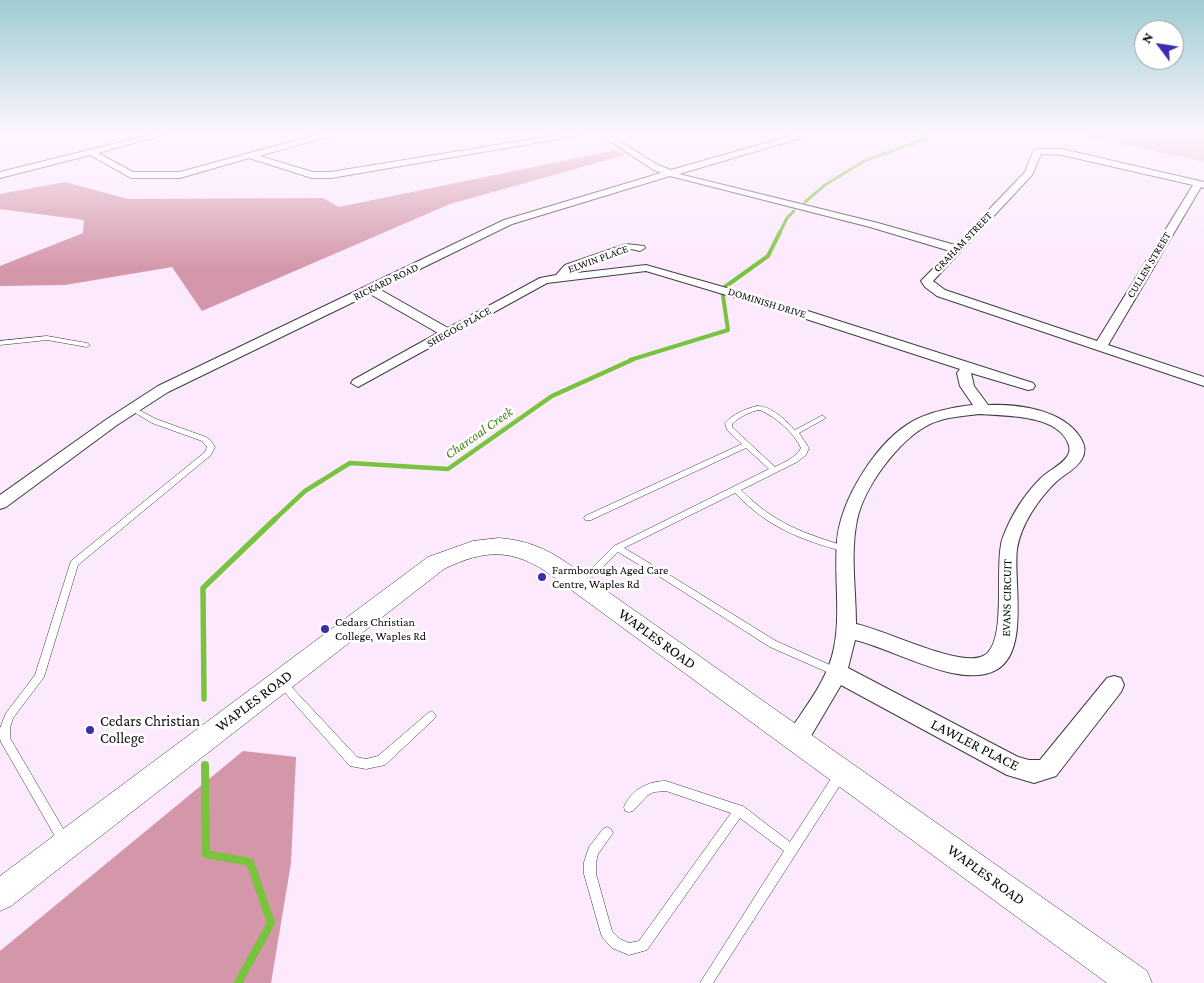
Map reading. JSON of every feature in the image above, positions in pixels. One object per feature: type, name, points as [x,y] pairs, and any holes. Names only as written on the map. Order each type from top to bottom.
[{"type":"street","name":"RICKARD ROAD","points":[[0,503],[132,408],[189,375],[517,218],[649,180]]},
{"type":"street","points":[[693,180],[874,225],[956,249]]},
{"type":"street","name":"GRAHAM STREET","points":[[1022,180],[929,277],[927,281],[934,289],[1204,382]]},
{"type":"street","name":"GRAHAM STREET","points":[[1183,180],[1201,184]]},
{"type":"street","name":"CULLEN STREET","points":[[1100,347],[1201,184]]},
{"type":"street","name":"ELWIN PLACE","points":[[562,278],[562,273],[569,267],[630,246],[640,248]]},
{"type":"street","name":"DOMINISH DRIVE","points":[[562,278],[646,268],[748,297],[1028,386]]},
{"type":"street","name":"SHEGOG PLACE","points":[[358,383],[544,280],[562,278]]},
{"type":"street","points":[[370,290],[447,333]]},
{"type":"street","points":[[967,368],[964,373],[967,386],[984,410]]},
{"type":"street","name":"EVANS CIRCUIT","points":[[797,739],[836,672],[843,652],[847,630],[845,549],[848,518],[858,494],[866,481],[902,436],[928,420],[984,410],[1020,412],[1054,422],[1070,434],[1077,449],[1072,462],[1053,475],[1040,489],[1013,532],[1007,559],[1007,634],[1002,653],[988,665],[963,666],[917,653],[870,635],[847,630]]},
{"type":"street","name":"WAPLES ROAD","points":[[0,895],[436,563],[464,551],[494,546],[525,550],[546,560],[1135,983]]},
{"type":"street","name":"LAWLER PLACE","points":[[836,672],[1010,765],[1021,770],[1037,772],[1048,768],[1114,684]]},
{"type":"lane","points":[[0,343],[47,338],[87,345]]},
{"type":"lane","points":[[66,845],[5,739],[5,728],[9,716],[38,677],[74,562],[208,452],[211,447],[204,439],[154,421],[132,408]]},
{"type":"lane","points":[[580,584],[617,548],[736,489],[774,470],[794,460],[803,453],[805,448],[803,443],[794,432],[762,408],[733,418],[727,425],[774,470]]},
{"type":"lane","points":[[794,432],[823,418]]},
{"type":"lane","points":[[588,518],[747,445]]},
{"type":"lane","points":[[736,489],[754,508],[779,525],[815,540],[845,549]]},
{"type":"lane","points":[[617,548],[773,644],[836,672]]},
{"type":"lane","points":[[281,681],[354,762],[366,764],[381,761],[431,716]]},
{"type":"lane","points":[[706,983],[842,772]]},
{"type":"lane","points":[[629,807],[643,790],[655,786],[666,786],[739,810],[792,850]]},
{"type":"lane","points":[[607,834],[593,850],[590,874],[607,934],[616,944],[629,949],[643,946],[739,810]]},
{"type":"shaded area","points":[[471,180],[536,180],[450,204],[202,311],[172,267],[65,285],[0,286],[0,266],[83,233],[84,220],[0,209],[0,194],[65,182],[128,199],[323,198],[339,207]]},
{"type":"shaded area","points":[[243,751],[296,757],[291,863],[271,983],[0,983],[0,951]]},
{"type":"waterway","name":"Charcoal Creek","points":[[805,202],[833,180]]},
{"type":"waterway","name":"Charcoal Creek","points":[[630,360],[728,330],[722,289],[768,256],[787,218],[794,211]]},
{"type":"waterway","name":"Charcoal Creek","points":[[274,520],[305,491],[350,463],[448,469],[552,396],[634,359]]},
{"type":"waterway","name":"Charcoal Creek","points":[[204,699],[203,588],[275,519]]},
{"type":"waterway","name":"Charcoal Creek","points":[[205,765],[206,854],[250,862],[271,923],[238,983]]},
{"type":"place","name":"Farmborough Aged Care Centre, Waples Rd","points":[[542,577]]},
{"type":"place","name":"Cedars Christian College, Waples Rd","points":[[325,629]]},
{"type":"place","name":"Cedars Christian College","points":[[90,730]]}]
